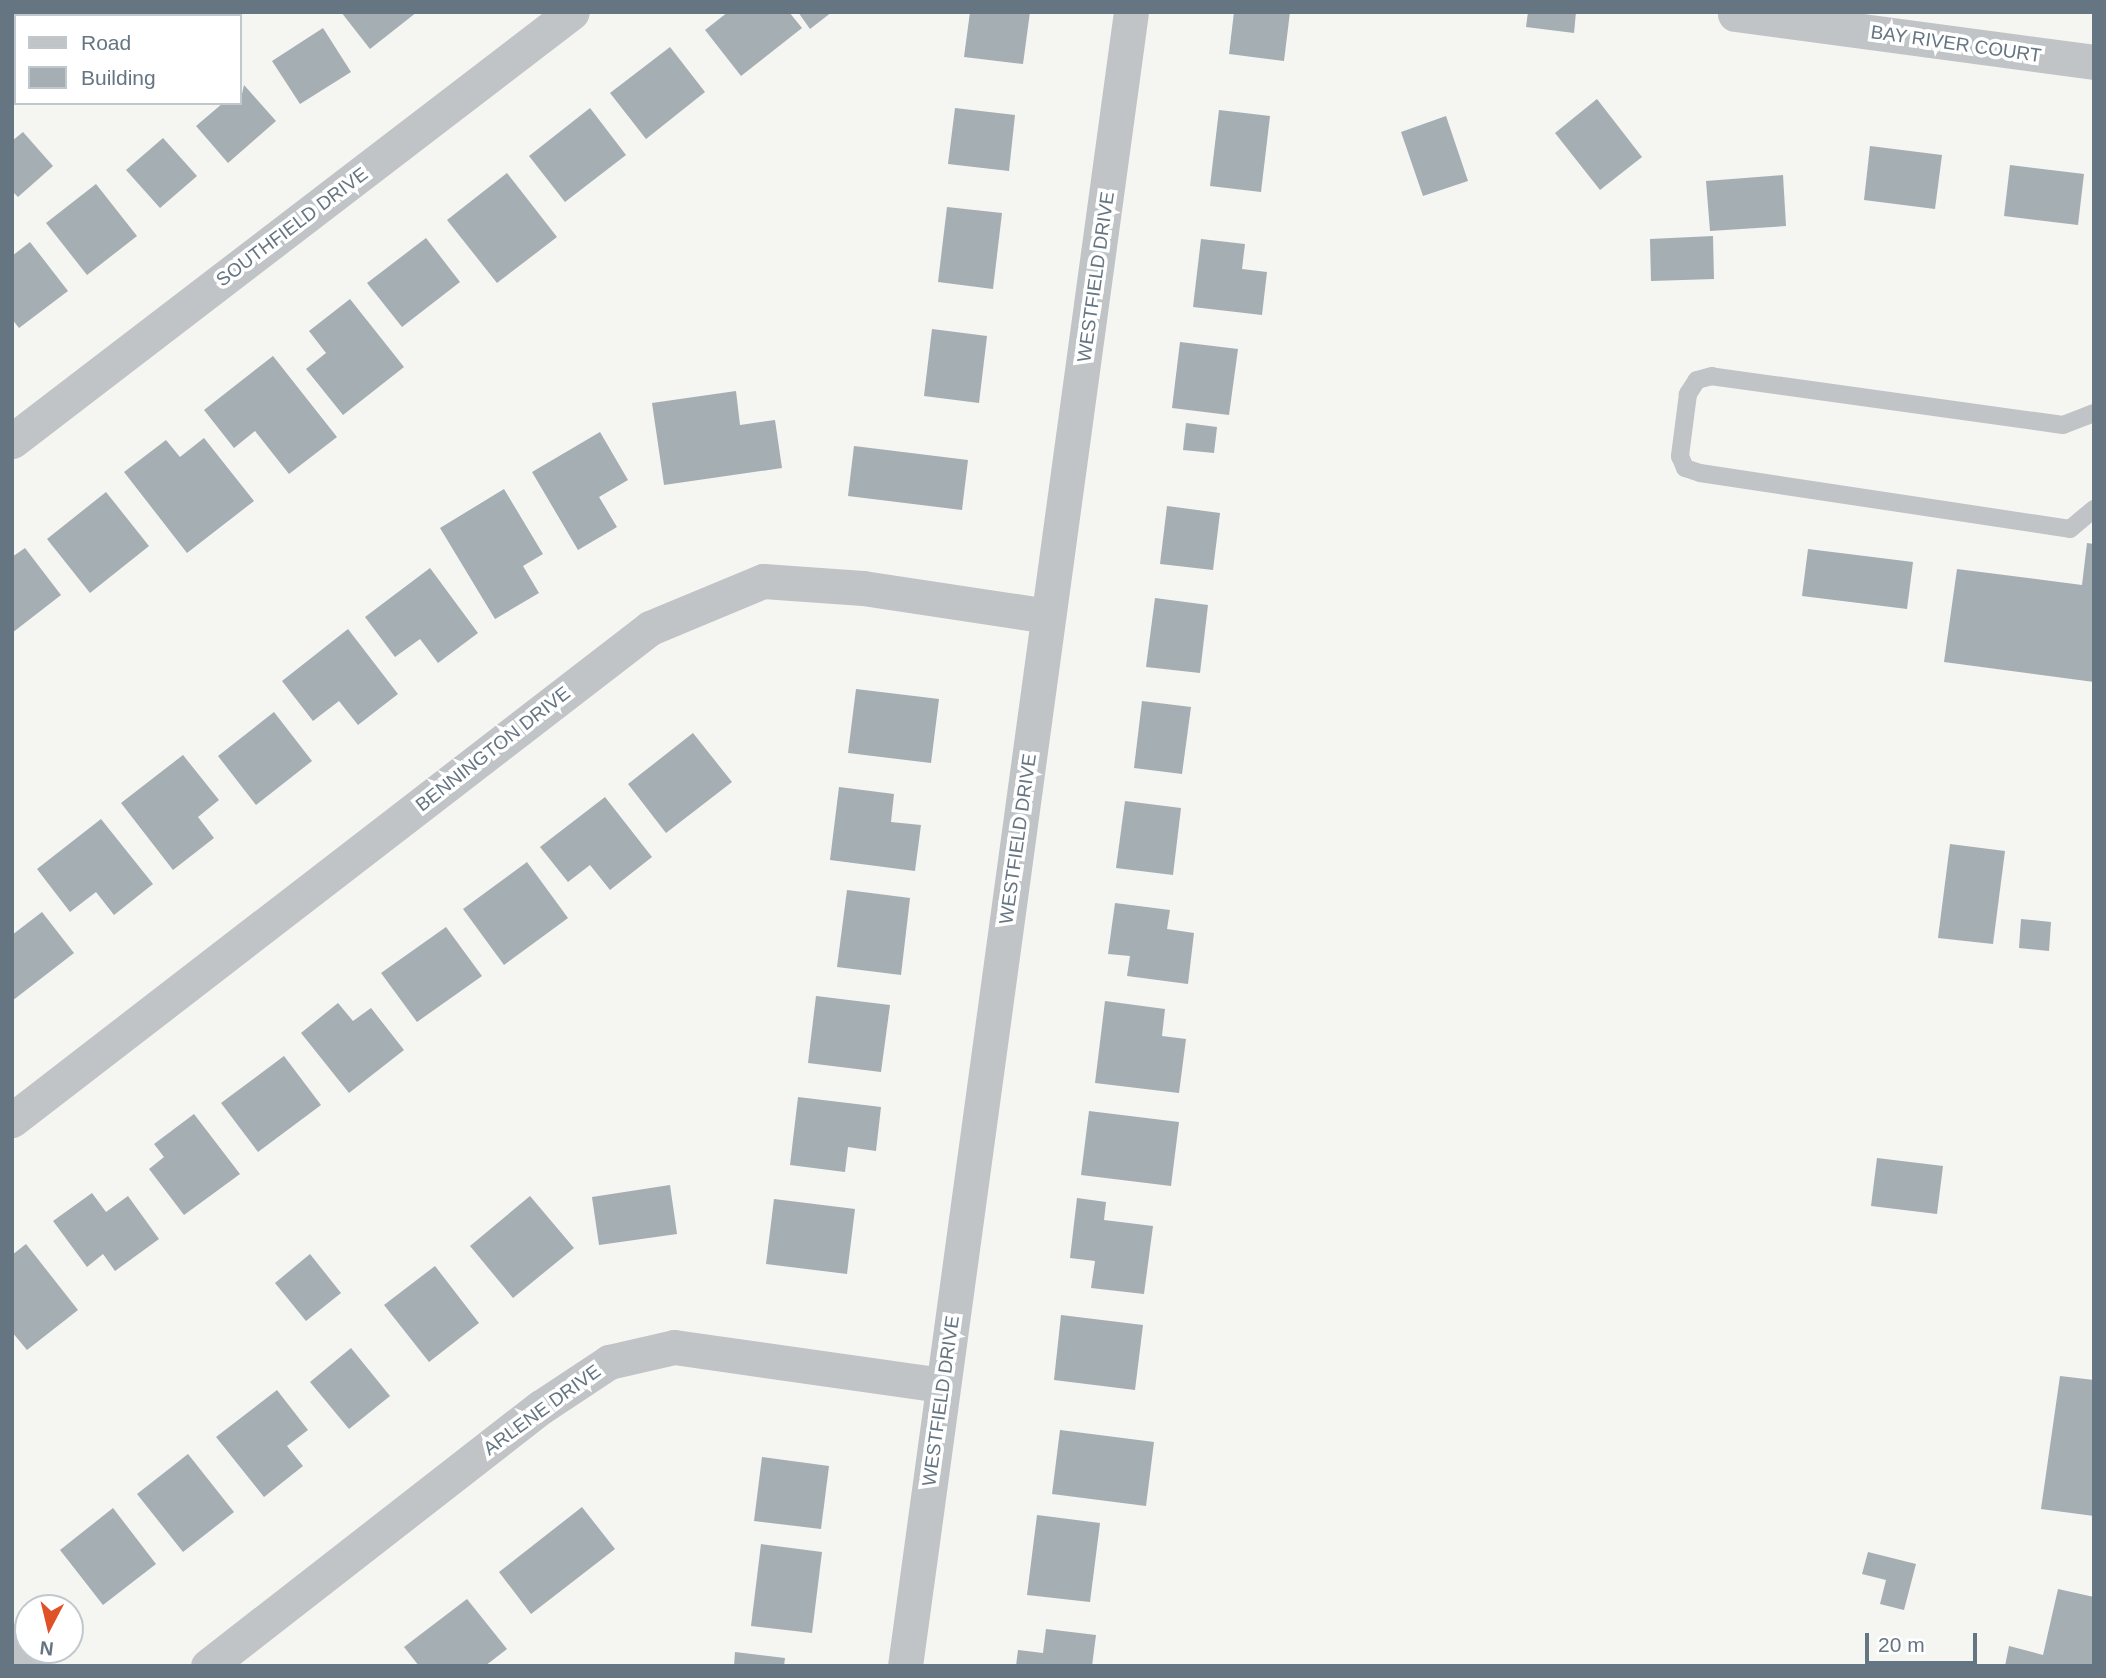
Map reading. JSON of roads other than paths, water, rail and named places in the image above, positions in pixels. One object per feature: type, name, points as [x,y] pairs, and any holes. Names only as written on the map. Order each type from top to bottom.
[{"type":"street","name":"SOUTHFIELD DRIVE","points":[[12,441],[572,12]]},
{"type":"street","name":"WESTFIELD DRIVE","points":[[905,1666],[1131,12]]},
{"type":"street","name":"BAY RIVER COURT","points":[[1735,14],[2094,62]]},
{"type":"street","name":"BENNINGTON DRIVE","points":[[12,1120],[650,628],[763,581],[863,588],[1048,616]]},
{"type":"street","name":"ARLENE DRIVE","points":[[208,1666],[541,1408],[609,1362],[674,1347],[942,1385]]},
{"type":"street","points":[[12,1641],[32,1666]]},
{"type":"lane","points":[[2094,413],[2063,425],[1712,376],[1697,380],[1688,394],[1680,456],[1685,468],[1700,473],[2070,529],[2094,509]]}]
